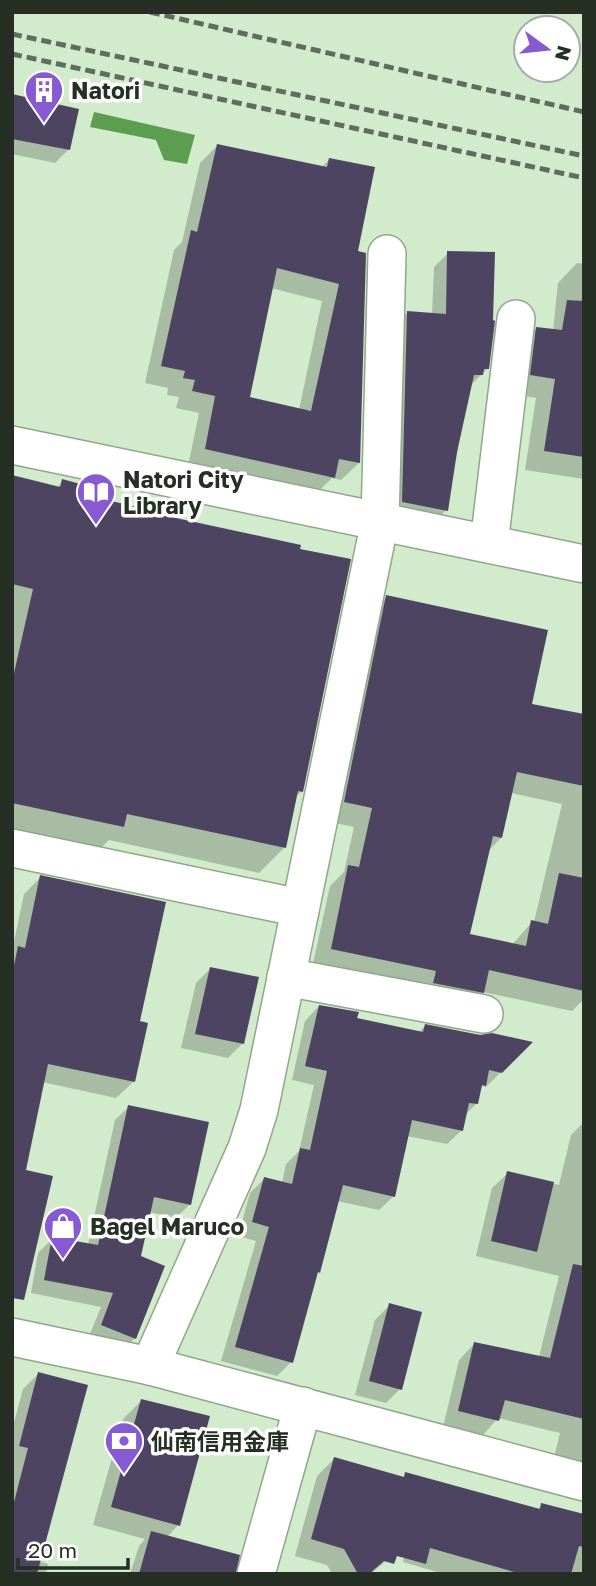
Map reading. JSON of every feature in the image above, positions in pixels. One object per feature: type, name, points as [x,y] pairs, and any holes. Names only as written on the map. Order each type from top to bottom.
[{"type":"street","points":[[150,1366],[247,1148],[259,1110],[380,521],[387,254]]},
{"type":"street","points":[[489,544],[516,319]]},
{"type":"street","points":[[12,445],[584,564]]},
{"type":"street","points":[[12,848],[300,908]]},
{"type":"street","points":[[286,977],[484,1014]]},
{"type":"street","points":[[12,1337],[150,1366],[584,1482]]},
{"type":"street","points":[[256,1574],[303,1406]]},
{"type":"shaded area","points":[[94,112],[195,135],[187,164],[164,160],[156,140],[90,127]]},
{"type":"building","name":"Natori","points":[[12,94],[79,109],[70,150],[12,139]]},
{"type":"building","points":[[217,144],[327,167],[329,158],[375,167],[358,251],[366,253],[360,463],[339,459],[335,478],[205,449],[215,396],[192,391],[195,380],[183,378],[185,371],[161,366],[191,230],[197,232]],"holes":[[[277,268],[339,284],[311,411],[250,397]]]},
{"type":"building","points":[[447,251],[495,252],[495,321],[489,369],[484,369],[483,375],[474,375],[457,452],[448,511],[402,502],[407,311],[446,314]]},
{"type":"building","points":[[567,300],[584,301],[584,457],[544,451],[555,379],[530,375],[536,327],[562,330]]},
{"type":"building","points":[[12,475],[60,487],[62,479],[110,492],[107,500],[163,513],[162,515],[301,545],[300,549],[351,559],[303,792],[298,791],[286,848],[127,814],[124,827],[12,803],[12,682],[33,589],[12,584]]},
{"type":"building","points":[[386,595],[548,630],[532,704],[584,714],[584,786],[517,772],[502,838],[493,836],[470,934],[526,946],[531,920],[548,924],[559,873],[584,878],[584,991],[489,970],[484,993],[433,983],[436,971],[331,949],[348,865],[359,867],[372,808],[344,802]]},
{"type":"building","points":[[40,875],[166,902],[140,1021],[148,1023],[135,1082],[48,1064],[26,1170],[53,1176],[24,1300],[12,1298],[12,975],[18,946],[25,948]]},
{"type":"building","points":[[210,967],[259,977],[244,1044],[195,1034]]},
{"type":"building","points":[[319,1005],[359,1012],[357,1018],[423,1032],[425,1024],[480,1035],[492,1033],[533,1042],[502,1073],[489,1070],[478,1104],[469,1103],[463,1131],[412,1120],[395,1197],[343,1185],[293,1363],[235,1347],[269,1227],[252,1222],[264,1177],[292,1184],[300,1148],[310,1150],[327,1071],[305,1066]]},
{"type":"building","points":[[128,1105],[209,1122],[191,1205],[154,1197],[141,1256],[165,1266],[136,1339],[101,1325],[113,1293],[44,1280],[52,1237],[98,1245]]},
{"type":"building","points":[[507,1171],[554,1182],[537,1252],[491,1241]]},
{"type":"building","points":[[573,1264],[584,1266],[584,1419],[505,1400],[499,1421],[458,1411],[474,1342],[550,1358]]},
{"type":"building","points":[[389,1303],[422,1312],[402,1390],[369,1381]]},
{"type":"building","points":[[38,1372],[88,1385],[37,1574],[12,1574],[12,1510],[28,1448],[19,1446]]},
{"type":"building","points":[[141,1399],[210,1416],[180,1526],[111,1507]]},
{"type":"building","points":[[334,1457],[404,1477],[405,1472],[540,1509],[541,1503],[584,1514],[584,1547],[579,1546],[571,1574],[521,1574],[430,1548],[426,1564],[397,1556],[394,1564],[384,1561],[369,1574],[358,1574],[344,1549],[311,1539]]},
{"type":"building","points":[[151,1531],[240,1555],[236,1574],[139,1574]]},
{"type":"railway","points":[[150,12],[584,112]]},
{"type":"railway","points":[[12,34],[584,156]]},
{"type":"railway","points":[[12,54],[584,178]]},
{"type":"place","name":"Natori","points":[[44,124]]},
{"type":"place","name":"Natori City Library","points":[[96,526]]},
{"type":"place","name":"Bagel Maruco","points":[[63,1260]]},
{"type":"place","name":"仙南信用金庫","points":[[124,1475]]}]
